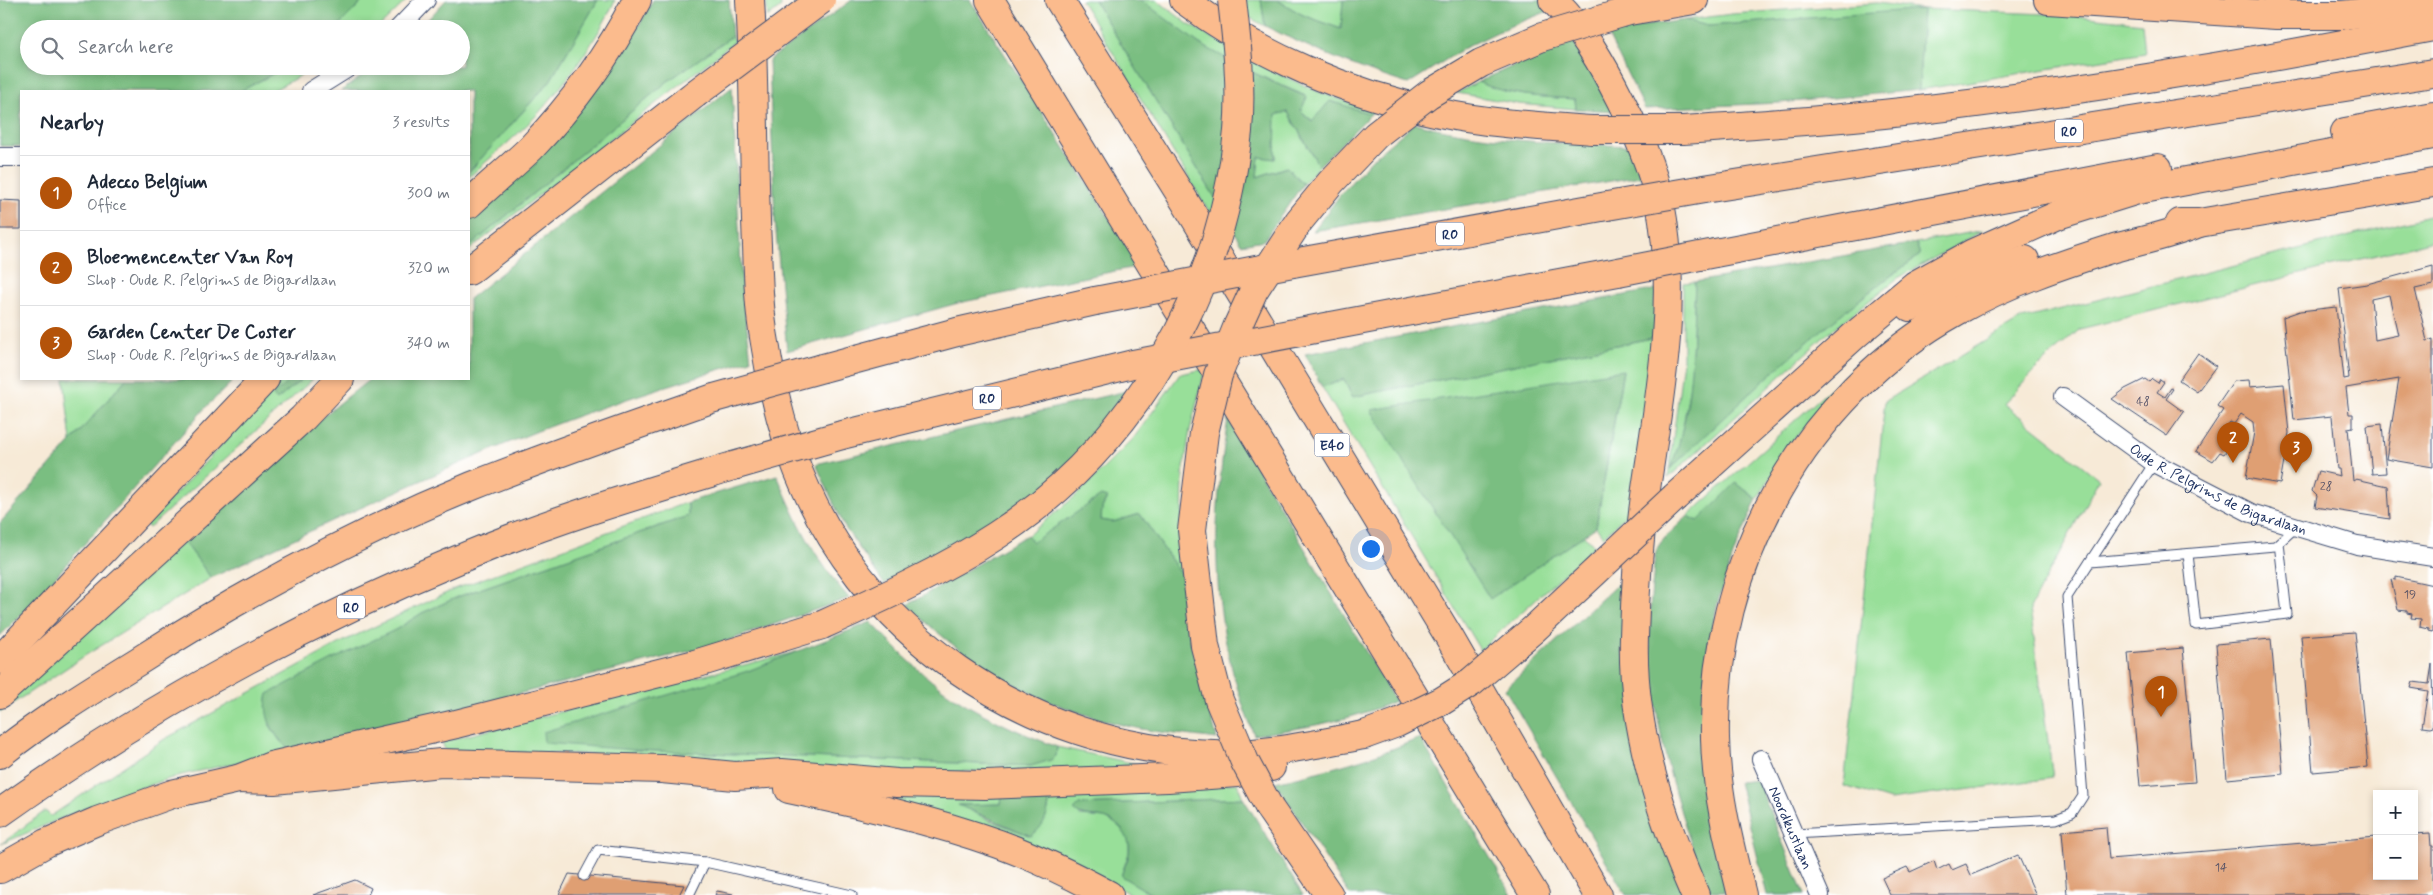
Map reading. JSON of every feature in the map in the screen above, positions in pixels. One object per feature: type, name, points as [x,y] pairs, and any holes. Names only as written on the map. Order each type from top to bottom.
[{"type":"highway","points":[[470,203],[531,148],[584,87],[622,30],[637,0]]},
{"type":"highway","points":[[750,0],[754,70],[755,195],[759,301],[765,344],[792,456],[812,500],[854,572],[894,618],[961,674],[998,696],[1036,714],[1081,731],[1156,750],[1214,754],[1262,753],[1364,735]]},
{"type":"highway","points":[[470,271],[695,94],[821,0]]},
{"type":"highway","points":[[990,0],[1534,895]]},
{"type":"highway","name":"E40","points":[[1059,0],[1189,208],[1448,635],[1598,895]]},
{"type":"highway","points":[[1184,0],[1241,38],[1282,59],[1350,88],[1441,113],[1528,125],[1592,130],[1683,130],[1849,117],[2028,96],[2257,61],[2433,27]]},
{"type":"highway","points":[[8,865],[46,843],[97,820],[172,794],[238,780],[271,766],[456,724],[695,664],[822,624],[905,588],[990,540],[1021,518],[1076,471],[1101,444],[1135,403],[1160,368],[1181,331],[1201,287],[1220,230],[1232,177],[1238,129],[1240,84],[1232,0]]},
{"type":"highway","points":[[1553,0],[1585,38],[1604,66],[1643,146],[1663,218],[1667,254],[1665,356],[1645,498],[1634,638],[1638,698],[1648,760],[1670,837],[1694,895]]},
{"type":"highway","points":[[1329,895],[1270,809],[1245,762],[1219,700],[1205,646],[1192,530],[1204,432],[1218,374],[1254,290],[1299,220],[1331,182],[1376,135],[1429,94],[1481,63],[1542,37],[1629,11],[1694,0]]},
{"type":"highway","points":[[2049,0],[2276,15],[2343,15],[2413,7],[2433,9]]},
{"type":"highway","name":"R0","points":[[0,754],[89,692],[186,630],[273,581],[370,532],[471,487],[579,445],[714,398],[957,332],[1095,301],[1293,263],[1704,189],[2433,73]]},
{"type":"highway","name":"R0","points":[[0,813],[59,770],[181,694],[286,638],[368,598],[471,554],[621,500],[733,466],[842,435],[1133,364],[2433,116]]},
{"type":"highway","points":[[734,776],[782,773],[896,783],[985,785],[1168,778],[1237,773],[1319,757],[1364,735],[1398,723],[1442,701],[1472,682],[1521,641],[1675,497],[1855,335],[1915,286],[1973,253],[2058,215],[2138,190],[2433,135]]},
{"type":"highway","points":[[1855,335],[1933,296],[2058,248],[2164,222],[2199,223],[2433,183]]},
{"type":"highway","points":[[1742,895],[1726,832],[1718,784],[1715,738],[1717,682],[1727,618],[1747,552],[1771,502],[1804,448],[1836,407],[1872,372],[1910,342],[1957,311],[2028,276],[2117,248],[2172,235],[2199,223]]},
{"type":"highway","points":[[0,660],[264,380]]},
{"type":"highway","points":[[0,694],[303,418],[339,380]]},
{"type":"highway","points":[[238,780],[274,780],[441,763],[662,769],[734,776],[853,802],[1000,845],[1072,875],[1110,895]]},
{"type":"street","points":[[407,20],[426,0]]},
{"type":"street","points":[[313,90],[337,75]]},
{"type":"street","points":[[0,157],[20,157]]},
{"type":"street","name":"Oude R. Pelgrims de Bigardlaan","points":[[2063,397],[2154,463],[2251,513],[2358,545],[2433,557]]},
{"type":"street","name":"Noordkustlaan","points":[[1761,759],[1820,895]]},
{"type":"lane","points":[[1794,834],[2056,819],[2072,813],[2083,796],[2067,597],[2154,463]]},
{"type":"lane","points":[[2090,562],[2275,546],[2296,528]]},
{"type":"lane","points":[[2188,554],[2196,625],[2223,622],[2287,614],[2279,543]]},
{"type":"lane","points":[[584,876],[598,850],[706,862],[852,895]]},
{"type":"lane","points":[[689,895],[706,862]]},
{"type":"green space","points":[[0,0],[364,0],[344,20],[20,20],[20,75],[270,75],[243,90],[20,90],[20,146],[0,146]]},
{"type":"green space","points":[[364,0],[407,0],[386,20],[344,20]]},
{"type":"green space","points":[[446,0],[598,0],[550,81],[470,171],[470,90],[342,90],[363,75],[470,75],[470,20],[427,20]]},
{"type":"green space","points":[[598,0],[615,0],[599,31],[567,79],[532,120],[470,176],[470,171],[550,81]]},
{"type":"green space","points":[[653,0],[729,0],[732,36],[668,81],[470,246],[470,219],[523,173],[611,69],[631,40]]},
{"type":"green space","points":[[766,0],[780,0],[781,7],[768,17]]},
{"type":"green space","points":[[852,0],[970,0],[1140,266],[958,303],[787,351],[775,221],[769,60]]},
{"type":"green space","points":[[1081,0],[1094,0],[1216,199],[1213,218]]},
{"type":"green space","points":[[1094,0],[1141,0],[1201,45],[1266,79],[1307,97],[1301,111],[1312,121],[1330,101],[1371,114],[1319,166],[1288,112],[1276,115],[1275,159],[1259,157],[1257,177],[1287,167],[1303,184],[1264,240],[1241,244],[1216,199]]},
{"type":"green space","points":[[1141,0],[1157,0],[1188,24],[1265,68],[1319,92],[1373,111],[1371,114],[1330,101],[1313,121],[1301,111],[1306,96],[1262,77],[1219,55],[1159,16]]},
{"type":"green space","points":[[1220,0],[1261,0],[1265,26],[1221,2]]},
{"type":"green space","points":[[1261,0],[1277,0],[1303,15],[1341,29],[1343,0],[1540,0],[1551,10],[1508,27],[1466,47],[1408,84],[1335,58],[1265,26]]},
{"type":"green space","points":[[1277,0],[1343,0],[1341,29],[1303,15]]},
{"type":"green space","points":[[1877,3],[1923,9],[2071,15],[2142,23],[2145,53],[1919,90],[1923,10],[1708,26],[1685,20],[1732,14]]},
{"type":"green space","points":[[1923,9],[1919,90],[1779,103],[1645,109],[1606,31],[1685,20],[1708,26]]},
{"type":"green space","points":[[732,36],[734,42],[470,249],[470,246],[668,81]]},
{"type":"green space","points":[[1572,39],[1615,111],[1576,109],[1575,99],[1513,93],[1478,82]]},
{"type":"green space","points":[[270,75],[301,75],[274,90],[243,90]]},
{"type":"green space","points":[[1478,82],[1513,93],[1575,99],[1576,109],[1518,104],[1457,93]]},
{"type":"green space","points":[[732,87],[742,288],[751,360],[628,398],[538,431],[396,492],[211,578],[184,541],[301,434],[369,380],[470,380],[470,298]]},
{"type":"green space","points":[[1287,111],[1319,166],[1303,184],[1286,167],[1257,177],[1259,156],[1275,159],[1275,115]]},
{"type":"green space","points":[[1415,123],[1495,138],[1631,146],[1641,176],[1313,231],[1340,195],[1372,159]]},
{"type":"green space","points":[[2433,215],[2433,241],[2080,329],[2039,366],[2004,404],[2099,479],[2030,608],[2053,778],[1890,800],[1844,786],[1885,401],[2022,319]]},
{"type":"green space","points":[[1984,230],[1898,278],[1826,335],[1668,478],[1683,360],[1683,283],[1695,282],[1691,379],[1680,444],[1671,468],[1791,356],[1854,304],[1920,255],[1916,243]]},
{"type":"green space","points":[[1916,243],[1920,255],[1854,304],[1790,357],[1670,469],[1678,447],[1688,401],[1695,282]]},
{"type":"green space","points":[[1658,289],[1657,337],[1352,397],[1344,379],[1322,387],[1305,354]]},
{"type":"green space","points":[[1657,337],[1634,507],[1603,537],[1596,527],[1623,371],[1490,598],[1584,535],[1594,546],[1480,650],[1322,387],[1344,379],[1352,397]]},
{"type":"green space","points":[[1866,357],[1869,361],[1828,400],[1795,438],[1757,499],[1736,483],[1698,521],[1688,516]]},
{"type":"green space","points":[[1205,369],[1190,430],[1183,474],[1181,574],[1140,514],[1113,522],[1101,520],[1102,508],[1107,499],[1033,542],[1027,536],[1078,494],[1133,439],[1180,374]]},
{"type":"green space","points":[[1623,370],[1596,527],[1490,599],[1371,410]]},
{"type":"green space","points":[[64,380],[125,380],[71,442]]},
{"type":"green space","points":[[125,380],[234,380],[205,408],[26,610],[0,636],[0,523]]},
{"type":"green space","points":[[283,380],[289,380],[273,396],[277,399],[301,380],[312,380],[149,528],[146,525]]},
{"type":"green space","points":[[289,380],[301,380],[277,400],[273,396]]},
{"type":"green space","points":[[1135,389],[1082,449],[1024,504],[974,537],[884,584],[844,526],[816,464]]},
{"type":"green space","points":[[1228,419],[1395,701],[1344,719],[1254,735],[1229,656],[1218,579],[1218,502]]},
{"type":"green space","points":[[777,475],[807,539],[826,569],[849,598],[718,644],[298,749],[289,749],[278,738],[270,724],[266,710],[268,694],[338,657],[397,629],[422,613],[460,596],[688,516],[688,502]]},
{"type":"green space","points":[[1736,483],[1757,499],[1734,553],[1718,601],[1709,642],[1704,706],[1706,765],[1710,823],[1725,891],[1708,891],[1683,817],[1662,742],[1651,664],[1652,586],[1656,553],[1662,541],[1688,516],[1698,521]]},
{"type":"green space","points":[[1101,496],[1107,498],[1102,508],[1101,520],[1113,522],[1140,514],[1181,574],[1189,635],[1217,739],[1131,727],[1066,708],[1037,696],[984,667],[958,649],[907,605],[1027,535],[1033,542]]},
{"type":"green space","points":[[688,502],[688,516],[460,596],[422,613],[397,629],[269,724],[280,741],[289,749],[298,749],[181,775],[109,798],[1,844],[45,811],[51,816],[163,740],[346,640],[455,589]]},
{"type":"green space","points":[[184,541],[211,578],[86,655],[0,712],[0,706]]},
{"type":"green space","points":[[1624,578],[1684,895],[1626,895],[1505,689]]},
{"type":"green space","points":[[871,622],[931,681],[968,706],[1027,735],[1057,747],[1056,756],[1051,760],[1031,766],[634,750],[544,743],[543,732],[748,671]]},
{"type":"green space","points":[[807,649],[748,671],[634,750],[1031,766],[1056,756],[1057,747],[1151,767],[1150,770],[871,772],[619,755],[445,750],[442,742]]},
{"type":"green space","points":[[1420,738],[1512,895],[1350,895],[1275,782],[1349,763],[1385,752]]},
{"type":"green space","points":[[1757,780],[1804,895],[1767,895],[1739,782]]},
{"type":"green space","points":[[1237,783],[1243,798],[1079,805],[1080,816],[1105,818],[1118,825],[1129,839],[1129,853],[1121,876],[1153,895],[1132,895],[1072,864],[871,795],[1002,795],[1001,804],[960,805],[989,820],[1031,836],[1048,810],[1050,796]]},
{"type":"green space","points":[[1002,795],[1050,796],[1045,818],[1040,828],[1031,836],[958,805],[1001,804]]},
{"type":"green space","points":[[1243,798],[1303,895],[1153,895],[1121,876],[1128,859],[1129,847],[1126,836],[1119,826],[1100,817],[1084,816],[1074,810],[1079,805]]},
{"type":"building","points":[[0,200],[20,201],[20,229],[0,229]]},
{"type":"building","points":[[2433,266],[2433,285],[2415,289],[2427,341],[2433,339],[2433,467],[2386,459],[2399,379],[2346,388],[2349,414],[2353,414],[2353,427],[2348,428],[2353,481],[2356,479],[2388,486],[2390,519],[2315,507],[2317,496],[2312,491],[2318,471],[2340,476],[2339,469],[2337,469],[2332,416],[2294,420],[2283,317],[2300,311],[2336,307],[2344,379],[2349,378],[2339,288],[2367,284]],"holes":[[[2389,295],[2398,335],[2375,340],[2371,299]]]},
{"type":"building","points":[[2198,353],[2216,366],[2197,392],[2179,380]]},
{"type":"building","points":[[2145,379],[2149,382],[2152,379],[2158,383],[2160,379],[2164,382],[2157,392],[2165,397],[2171,388],[2173,389],[2166,399],[2184,412],[2167,436],[2112,399],[2125,389]]},
{"type":"building","points":[[2249,380],[2250,387],[2284,384],[2289,433],[2280,484],[2246,478],[2254,432],[2253,422],[2241,414],[2234,424],[2230,422],[2228,425],[2239,433],[2224,454],[2220,452],[2213,461],[2196,451],[2223,410],[2217,406],[2234,381]]},
{"type":"building","points":[[2382,424],[2386,473],[2372,474],[2367,426]]},
{"type":"building","points":[[2396,577],[2433,585],[2433,632],[2420,627],[2421,619],[2411,618],[2412,614],[2407,613],[2407,611],[2398,610],[2391,579],[2396,580]]},
{"type":"building","points":[[2355,632],[2368,767],[2313,772],[2301,636]]},
{"type":"building","points":[[2271,639],[2283,774],[2227,779],[2216,644]]},
{"type":"building","points":[[2183,648],[2195,782],[2140,786],[2128,653]]},
{"type":"building","points":[[2432,664],[2433,727],[2430,728],[2422,727],[2428,691],[2411,688],[2413,682],[2429,684]]},
{"type":"building","points":[[2106,827],[2109,859],[2373,837],[2373,880],[2418,880],[2418,834],[2430,833],[2431,846],[2433,846],[2433,895],[2067,895],[2062,831]]},
{"type":"building","points":[[2018,855],[2036,895],[1890,895],[1882,878],[1907,867],[1910,872],[1934,861],[1937,870],[1949,864],[1952,870],[1966,864],[1971,875]]},
{"type":"building","points":[[569,874],[684,885],[679,895],[559,895]]},
{"type":"building","points":[[355,880],[371,888],[368,895],[313,895]]},
{"type":"building","points":[[717,891],[733,894],[715,895]]},
{"type":"place","name":"Bloemencenter Van Roy","points":[[2233,463]]},
{"type":"place","name":"Garden Center De Coster","points":[[2296,473]]},
{"type":"place","name":"Adecco Belgium","points":[[2161,717]]}]
